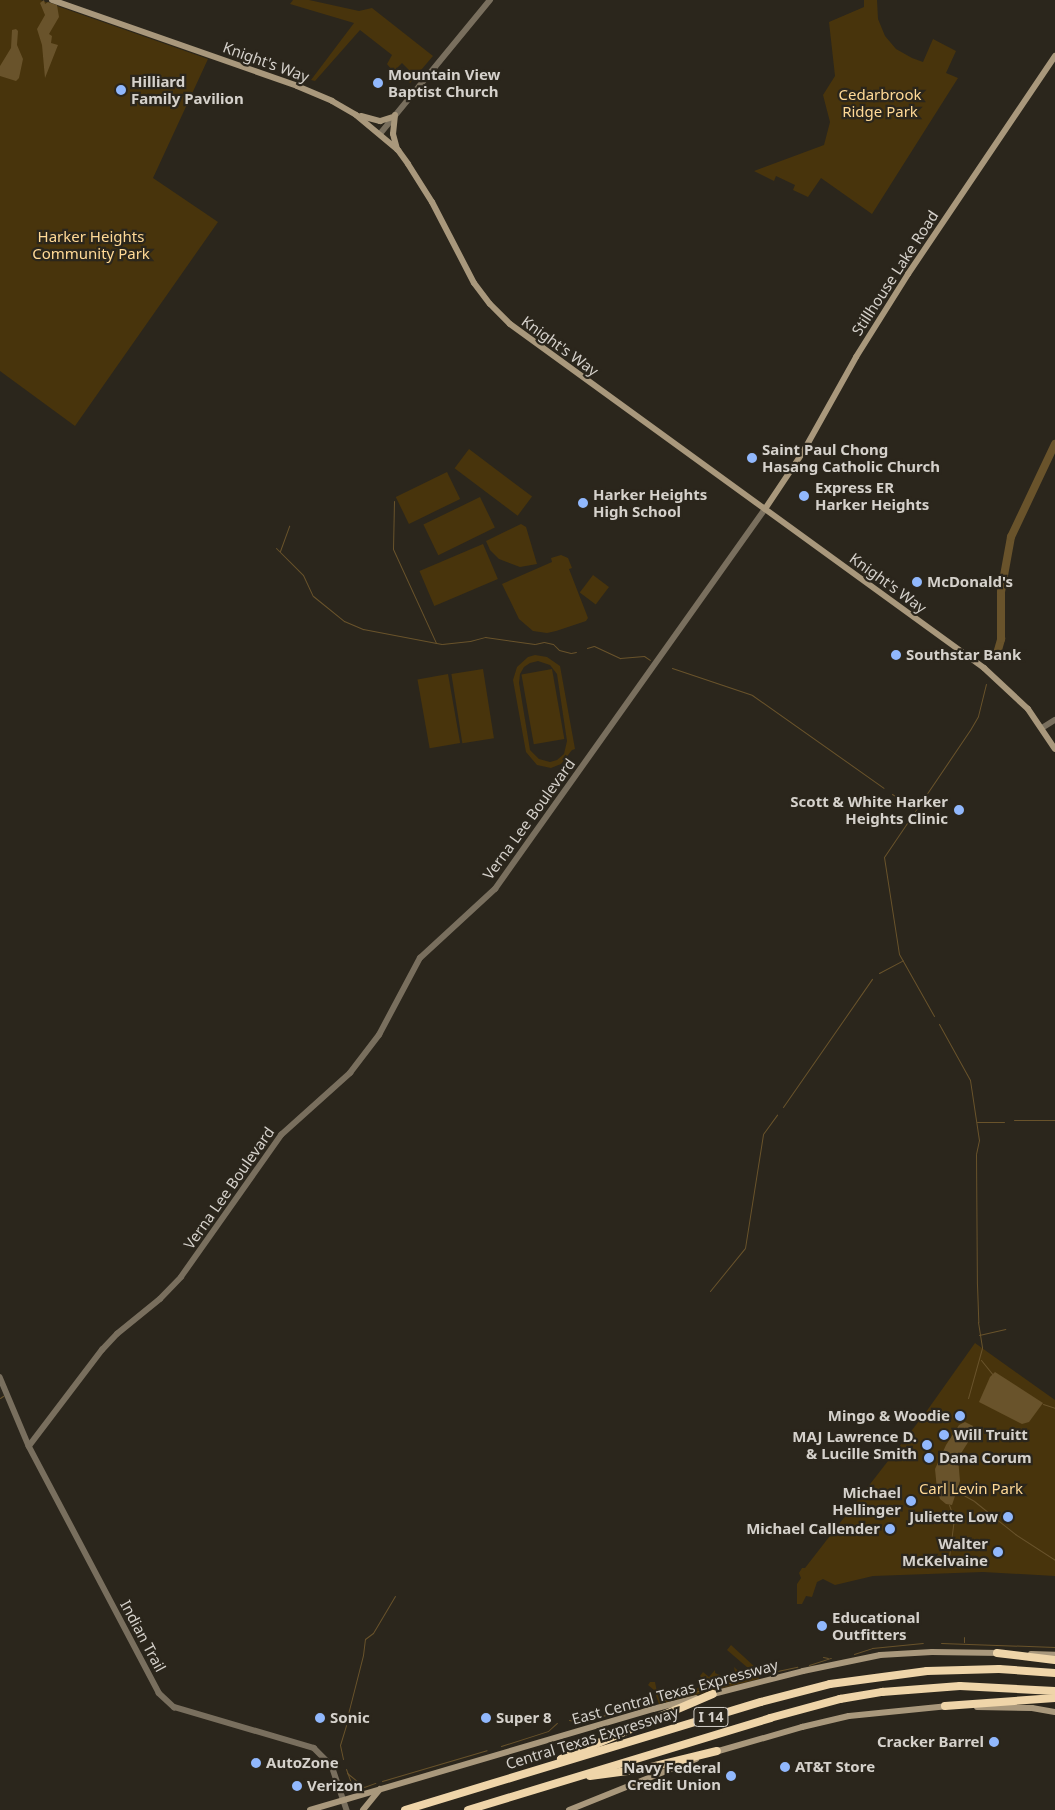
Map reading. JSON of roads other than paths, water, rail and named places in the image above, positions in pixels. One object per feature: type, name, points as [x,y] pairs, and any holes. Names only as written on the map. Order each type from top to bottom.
[{"type":"highway","points":[[997,1653],[1055,1660]]},
{"type":"highway","name":"Central Texas Expressway","points":[[405,1810],[761,1702],[848,1680],[906,1672],[969,1669],[1055,1673]]},
{"type":"highway","name":"I 14","points":[[468,1810],[760,1721],[840,1699],[882,1692],[960,1686],[1055,1691]]},
{"type":"highway","points":[[551,1765],[564,1756],[713,1694]]},
{"type":"highway","points":[[945,1706],[1055,1698]]},
{"type":"highway","points":[[568,1779],[643,1769],[717,1751]]},
{"type":"main road","name":"Knight's Way","points":[[52,0],[297,86],[332,101],[356,115],[398,150],[423,186],[474,283],[495,310],[543,350],[984,668],[1018,698],[1042,728],[1055,749]]},
{"type":"main road","name":"Stillhouse Lake Road","points":[[765,509],[803,452],[856,357],[908,274],[1055,56]]},
{"type":"main road","points":[[356,115],[376,121],[394,116],[393,134],[398,150]]},
{"type":"main road","name":"East Central Texas Expressway","points":[[310,1810],[653,1708],[802,1671],[880,1655],[932,1652],[1055,1655]]},
{"type":"main road","points":[[569,1810],[717,1751],[849,1716],[945,1706],[1032,1708],[1055,1712]]},
{"type":"main road","points":[[363,1810],[381,1788]]},
{"type":"street","points":[[380,134],[490,0]]},
{"type":"street","name":"Verna Lee Boulevard","points":[[29,1446],[116,1334],[160,1299],[181,1278],[281,1135],[332,1090],[359,1061],[378,1035],[420,958],[495,888],[765,509]]},
{"type":"street","points":[[1042,728],[1055,720]]},
{"type":"street","name":"Indian Trail","points":[[0,1377],[29,1446],[159,1693],[174,1707],[314,1748],[332,1766],[348,1810]]},
{"type":"waterway","points":[[996,657],[1001,639],[1001,592],[1011,537],[1055,444]]},
{"type":"waterway","points":[[394,501],[393,549],[436,643]]},
{"type":"waterway","points":[[280,551],[289,526]]},
{"type":"waterway","points":[[276,548],[303,575],[313,596],[344,621],[363,629],[442,644],[470,641],[485,637],[535,644],[544,642],[553,644],[559,650],[571,653],[576,652]]},
{"type":"waterway","points":[[587,648],[594,646],[620,658],[644,656],[650,660]]},
{"type":"waterway","points":[[672,668],[752,695],[884,788]]},
{"type":"waterway","points":[[934,1016],[899,954],[884,857],[970,730],[978,716],[986,684]]},
{"type":"waterway","points":[[892,794],[910,805],[918,805]]},
{"type":"waterway","points":[[879,973],[903,960]]},
{"type":"waterway","points":[[783,1107],[872,979]]},
{"type":"waterway","points":[[939,1024],[970,1080],[979,1140],[976,1154],[977,1284],[978,1322],[982,1348],[968,1398]]},
{"type":"waterway","points":[[710,1291],[745,1248],[763,1134],[777,1115]]},
{"type":"waterway","points":[[1014,1120],[1055,1120]]},
{"type":"waterway","points":[[977,1122],[1004,1122]]},
{"type":"waterway","points":[[979,1335],[1005,1329]]},
{"type":"waterway","points":[[981,1360],[994,1376]]},
{"type":"waterway","points":[[1043,1404],[1055,1408]]},
{"type":"waterway","points":[[958,1492],[974,1501],[1015,1534],[1055,1560]]},
{"type":"waterway","points":[[948,1565],[954,1518],[949,1505]]},
{"type":"waterway","points":[[348,1714],[363,1655],[365,1639],[373,1633],[395,1596]]},
{"type":"waterway","points":[[964,1637],[964,1642]]},
{"type":"waterway","points":[[854,1654],[872,1648],[923,1643]]},
{"type":"waterway","points":[[941,1643],[1055,1647]]},
{"type":"waterway","points":[[823,1657],[828,1658]]},
{"type":"waterway","points":[[809,1665],[831,1658]]},
{"type":"waterway","points":[[768,1673],[797,1667]]},
{"type":"waterway","points":[[660,1701],[756,1676]]},
{"type":"waterway","points":[[569,1720],[580,1722],[646,1704]]},
{"type":"waterway","points":[[501,1746],[548,1731],[557,1723]]},
{"type":"waterway","points":[[343,1759],[340,1745],[346,1725]]},
{"type":"waterway","points":[[382,1781],[487,1750]]},
{"type":"waterway","points":[[346,1769],[353,1788]]},
{"type":"waterway","points":[[347,1773],[364,1787],[375,1783]]},
{"type":"place","name":"Mountain View Baptist Church","points":[[378,83]]},
{"type":"place","name":"Hilliard Family Pavilion","points":[[121,90]]},
{"type":"place","name":"Saint Paul Chong Hasang Catholic Church","points":[[752,458]]},
{"type":"place","name":"Express ER Harker Heights","points":[[804,496]]},
{"type":"place","name":"Harker Heights High School","points":[[583,503]]},
{"type":"place","name":"McDonald's","points":[[917,582]]},
{"type":"place","name":"Southstar Bank","points":[[896,655]]},
{"type":"place","name":"Scott & White Harker Heights Clinic","points":[[959,810]]},
{"type":"place","name":"Mingo & Woodie","points":[[960,1416]]},
{"type":"place","name":"Will Truitt","points":[[944,1435]]},
{"type":"place","name":"MAJ Lawrence D. & Lucille Smith","points":[[927,1445]]},
{"type":"place","name":"Dana Corum","points":[[929,1458]]},
{"type":"place","name":"Michael Hellinger","points":[[911,1501]]},
{"type":"place","name":"Juliette Low","points":[[1008,1517]]},
{"type":"place","name":"Michael Callender","points":[[890,1529]]},
{"type":"place","name":"Walter McKelvaine","points":[[998,1552]]},
{"type":"place","name":"Educational Outfitters","points":[[822,1626]]},
{"type":"place","name":"Sonic","points":[[320,1718]]},
{"type":"place","name":"Super 8","points":[[486,1718]]},
{"type":"place","name":"Cracker Barrel","points":[[994,1742]]},
{"type":"place","name":"AutoZone","points":[[256,1763]]},
{"type":"place","name":"AT&T Store","points":[[785,1767]]},
{"type":"place","name":"Navy Federal Credit Union","points":[[731,1776]]},
{"type":"place","name":"Verizon","points":[[297,1786]]},
{"type":"park label","name":"Cedarbrook Ridge Park","points":[[880,102]]},
{"type":"park label","name":"Harker Heights Community Park","points":[[91,244]]},
{"type":"park label","name":"Carl Levin Park","points":[[971,1489]]}]
